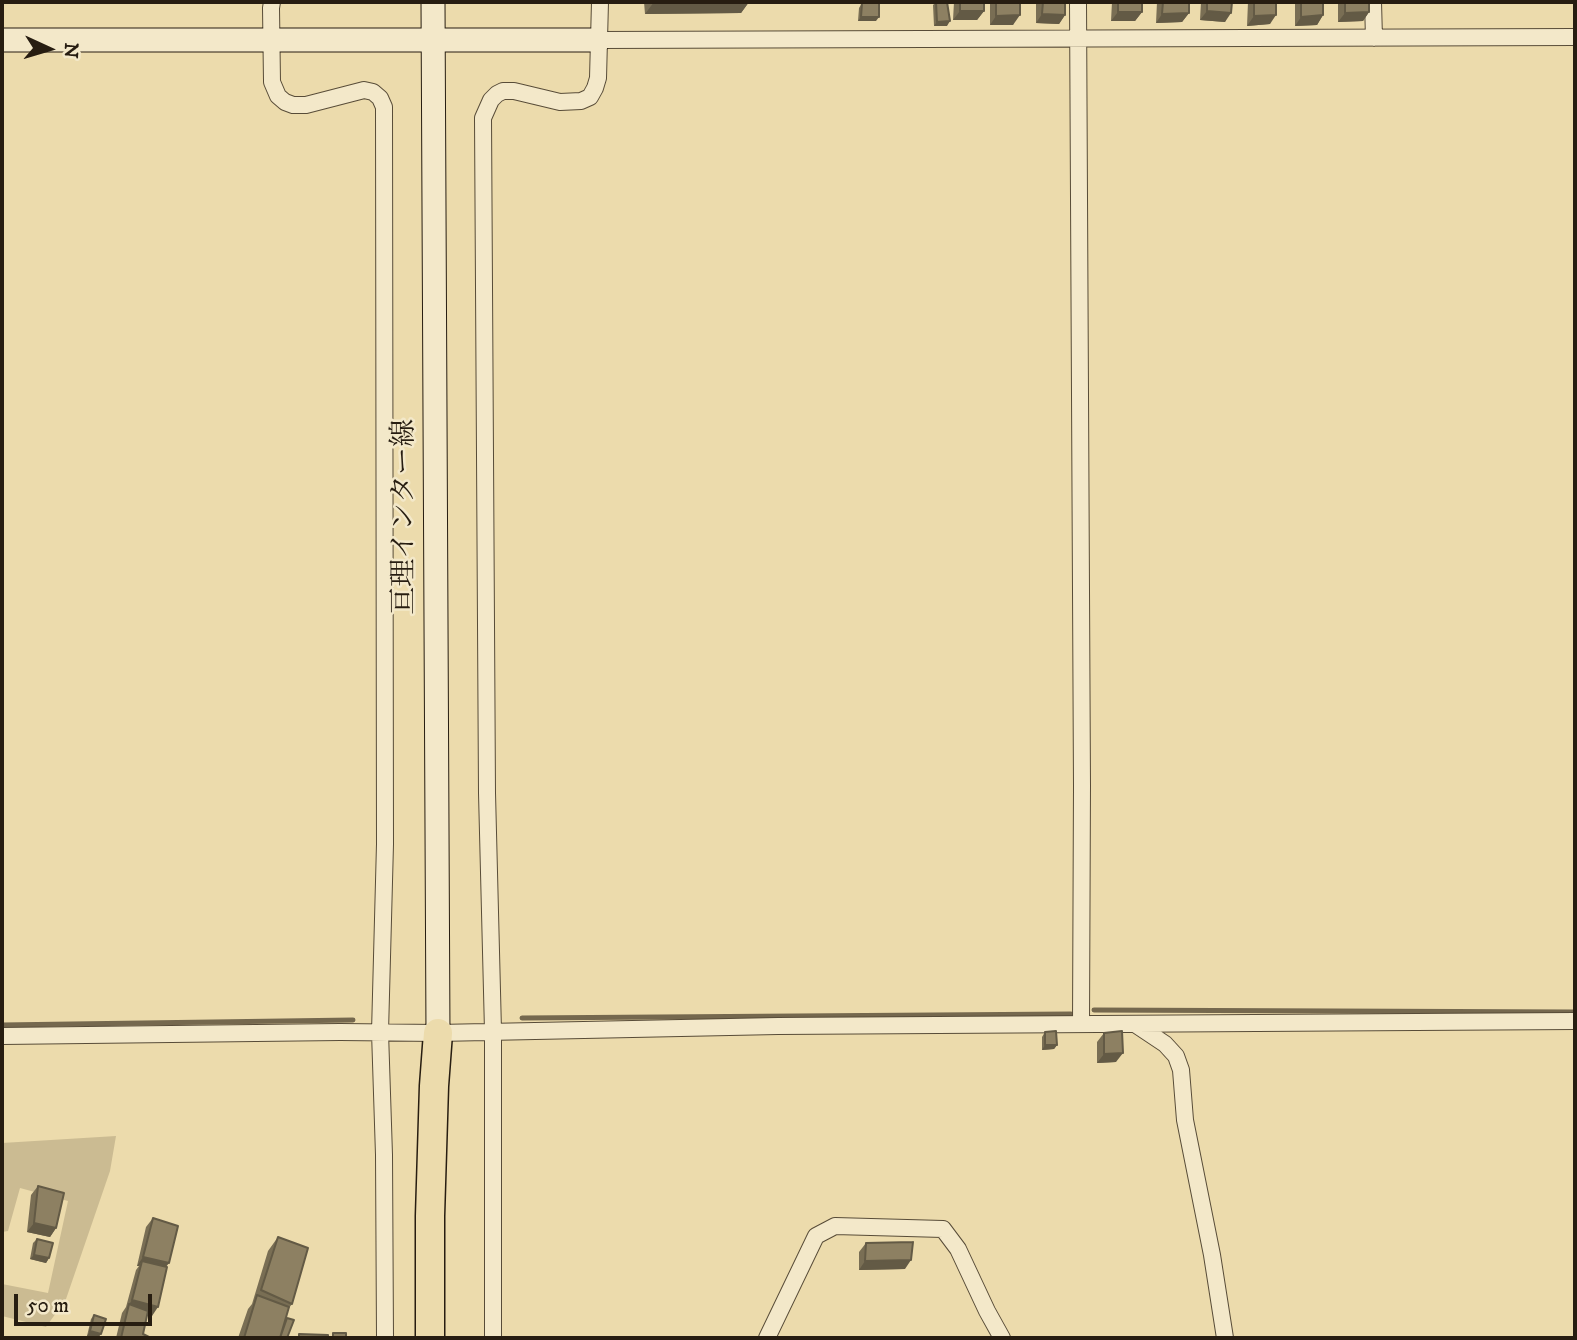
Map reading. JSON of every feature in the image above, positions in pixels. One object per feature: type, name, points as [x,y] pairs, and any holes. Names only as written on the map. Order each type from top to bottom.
[{"type":"highway","points":[[430,1338],[430,1216],[438,1032]]},
{"type":"highway","points":[[438,1032],[447,1338]]},
{"type":"main road","name":"亘理インター線","points":[[433,2],[438,1032]]},
{"type":"main road","points":[[2,40],[599,40]]},
{"type":"street","points":[[272,2],[272,82],[278,96],[285,103],[306,105],[364,90],[373,92],[384,107],[385,844],[380,1032],[385,1338]]},
{"type":"street","points":[[493,1338],[493,1031],[487,793],[483,118],[491,100],[503,91],[514,91],[559,102],[581,101],[590,97],[598,78],[600,2]]},
{"type":"street","points":[[1078,2],[1081,1024]]},
{"type":"street","points":[[1373,2],[1374,38]]},
{"type":"street","points":[[599,40],[1575,37]]},
{"type":"street","points":[[2,1036],[778,1026],[1575,1020]]},
{"type":"street","points":[[1135,1024],[1165,1044],[1176,1056],[1181,1070],[1185,1120],[1212,1255],[1225,1338]]},
{"type":"street","points":[[767,1338],[816,1236],[835,1226],[943,1229],[958,1249],[1002,1338]]},
{"type":"shaded area","points":[[116,1136],[110,1171],[66,1299],[46,1327],[2,1316],[2,1284],[48,1293],[68,1201],[20,1188],[8,1231],[2,1232],[2,1143]]},
{"type":"building","points":[[936,2],[947,2],[950,21],[937,22]]},
{"type":"building","points":[[960,2],[984,2],[984,11],[960,11]]},
{"type":"building","points":[[996,2],[1020,2],[1020,15],[996,16]]},
{"type":"building","points":[[1043,2],[1065,2],[1065,15],[1042,14]]},
{"type":"building","points":[[1118,2],[1142,2],[1142,12],[1118,12]]},
{"type":"building","points":[[1163,2],[1189,2],[1189,13],[1162,14]]},
{"type":"building","points":[[1207,2],[1232,2],[1231,13],[1207,11]]},
{"type":"building","points":[[1254,2],[1276,2],[1276,15],[1254,16]]},
{"type":"building","points":[[1301,2],[1323,2],[1323,15],[1301,17]]},
{"type":"building","points":[[1345,2],[1369,2],[1369,12],[1345,13]]},
{"type":"building","points":[[862,3],[879,3],[879,17],[861,17]]},
{"type":"building","points":[[1056,1031],[1057,1045],[1045,1045],[1045,1032]]},
{"type":"building","points":[[1122,1031],[1123,1053],[1104,1054],[1104,1033]]},
{"type":"building","points":[[38,1186],[64,1193],[56,1228],[34,1223]]},
{"type":"building","points":[[153,1218],[178,1226],[169,1263],[143,1257]]},
{"type":"building","points":[[278,1237],[308,1248],[292,1304],[261,1290]]},
{"type":"building","points":[[37,1239],[53,1243],[49,1258],[34,1255]]},
{"type":"building","points":[[913,1242],[911,1260],[865,1261],[866,1243]]},
{"type":"building","points":[[142,1261],[167,1267],[158,1307],[132,1300]]},
{"type":"building","points":[[257,1295],[289,1307],[280,1338],[244,1338]]},
{"type":"building","points":[[129,1304],[148,1311],[143,1334],[151,1338],[121,1338]]},
{"type":"building","points":[[94,1315],[106,1319],[101,1334],[90,1331]]},
{"type":"building","points":[[287,1318],[294,1320],[287,1338],[280,1338]]},
{"type":"building","points":[[333,1333],[346,1333],[346,1338],[333,1338]]},
{"type":"building","points":[[299,1334],[328,1335],[328,1338],[299,1338]]},
{"type":"waterway","points":[[1094,1010],[1575,1012]]},
{"type":"waterway","points":[[522,1018],[1071,1014]]},
{"type":"waterway","points":[[2,1025],[353,1020]]}]
